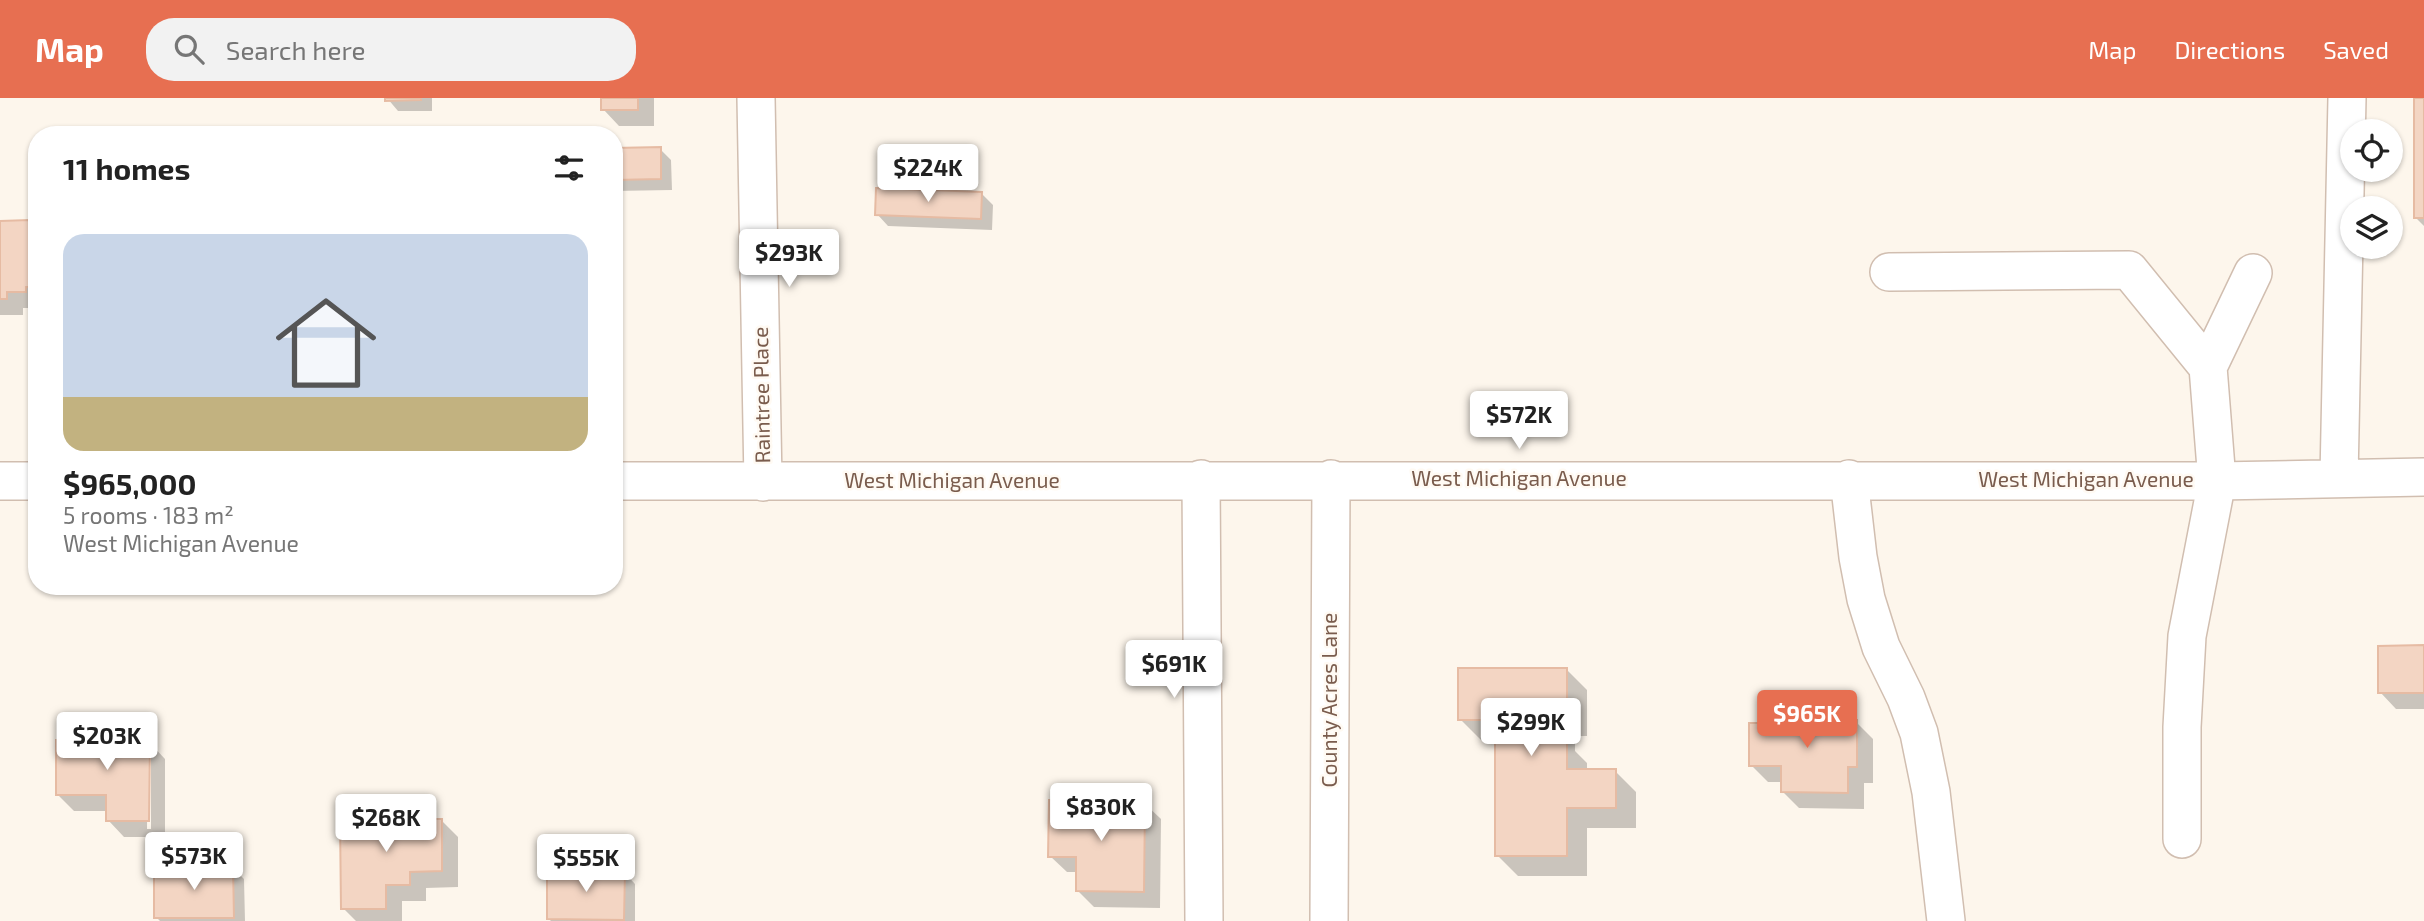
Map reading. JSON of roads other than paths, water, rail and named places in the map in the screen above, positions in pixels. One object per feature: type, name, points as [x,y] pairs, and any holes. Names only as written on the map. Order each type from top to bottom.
[{"type":"street","name":"Raintree Place","points":[[756,98],[763,482]]},
{"type":"street","points":[[2339,477],[2347,98]]},
{"type":"street","points":[[1889,272],[2129,270],[2208,367]]},
{"type":"street","points":[[2182,839],[2182,727],[2187,636],[2217,481],[2208,367],[2253,273]]},
{"type":"street","name":"West Michigan Avenue","points":[[623,481],[2217,481],[2424,477]]},
{"type":"street","points":[[1201,480],[1204,921]]},
{"type":"street","name":"County Acres Lane","points":[[1329,921],[1331,480]]},
{"type":"street","points":[[1849,480],[1866,599],[1881,648],[1906,698],[1919,733],[1931,792],[1946,921]]},
{"type":"street","points":[[0,481],[28,481]]}]
